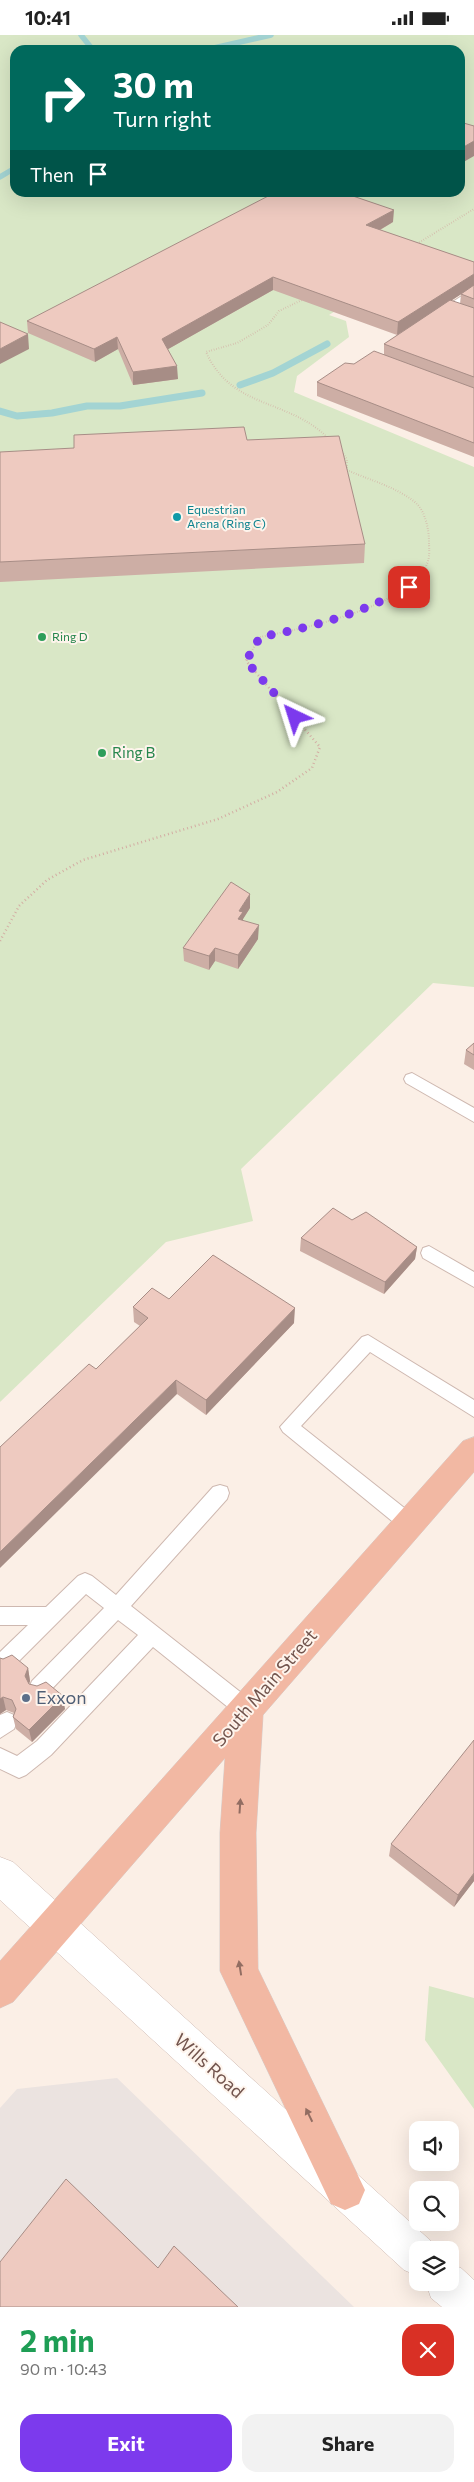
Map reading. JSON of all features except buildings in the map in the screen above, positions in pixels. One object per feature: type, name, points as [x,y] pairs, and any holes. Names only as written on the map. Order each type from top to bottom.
[{"type":"highway","name":"South Main Street","points":[[0,1989],[474,1450]]},
{"type":"highway","points":[[246,1709],[238,1833],[239,1971],[346,2190]]},
{"type":"street","name":"Wills Road","points":[[0,1875],[409,2248]]},
{"type":"street","points":[[455,2291],[473,2307]]},
{"type":"lane","points":[[433,318],[474,291]]},
{"type":"lane","points":[[449,308],[466,314]]},
{"type":"lane","points":[[412,1079],[474,1116]]},
{"type":"lane","points":[[429,1253],[474,1280]]},
{"type":"lane","points":[[410,1524],[289,1427],[368,1341],[474,1409]]},
{"type":"lane","points":[[39,1688],[117,1608],[220,1493]]},
{"type":"lane","points":[[6,1661],[85,1582],[246,1709]]},
{"type":"lane","points":[[0,1615],[52,1616]]},
{"type":"lane","points":[[0,1758],[19,1768],[44,1748],[152,1634]]},
{"type":"path","points":[[409,249],[474,209]]},
{"type":"path","points":[[310,296],[279,311],[268,325],[237,343],[206,352],[209,361],[222,380],[247,397],[312,423],[334,443]]},
{"type":"path","points":[[0,941],[19,906],[47,880],[76,864],[140,841],[218,819],[277,791],[312,768],[320,747],[246,661],[260,637],[312,627],[377,604],[409,587],[428,561],[429,539],[425,517],[417,504],[401,493],[347,470],[347,459],[341,450]]},
{"type":"shaded area","points":[[117,2078],[354,2307],[0,2307],[0,2108],[17,2089]]},
{"type":"green space","points":[[0,35],[474,35],[474,269],[426,254],[329,315],[346,321],[349,337],[297,376],[294,392],[474,467],[474,987],[433,983],[241,1169],[253,1221],[166,1242],[0,1402]]},
{"type":"green space","points":[[429,1986],[474,1998],[474,2109],[425,2040]]},
{"type":"waterway","points":[[81,35],[89,45]]},
{"type":"waterway","points":[[227,45],[271,35]]},
{"type":"waterway","points":[[0,177],[10,171]]},
{"type":"waterway","points":[[240,385],[273,373],[327,344]]},
{"type":"waterway","points":[[0,411],[17,416],[52,413],[87,406],[120,406],[202,393]]},
{"type":"place","name":"Equestrian Arena (Ring C)","points":[[177,517]]},
{"type":"place","name":"Ring D","points":[[42,637]]},
{"type":"place","name":"Ring B","points":[[102,753]]},
{"type":"place","name":"Exxon","points":[[26,1698]]},
{"type":"route","points":[[295,717],[246,661],[260,637],[312,627],[377,604],[409,587]]}]
